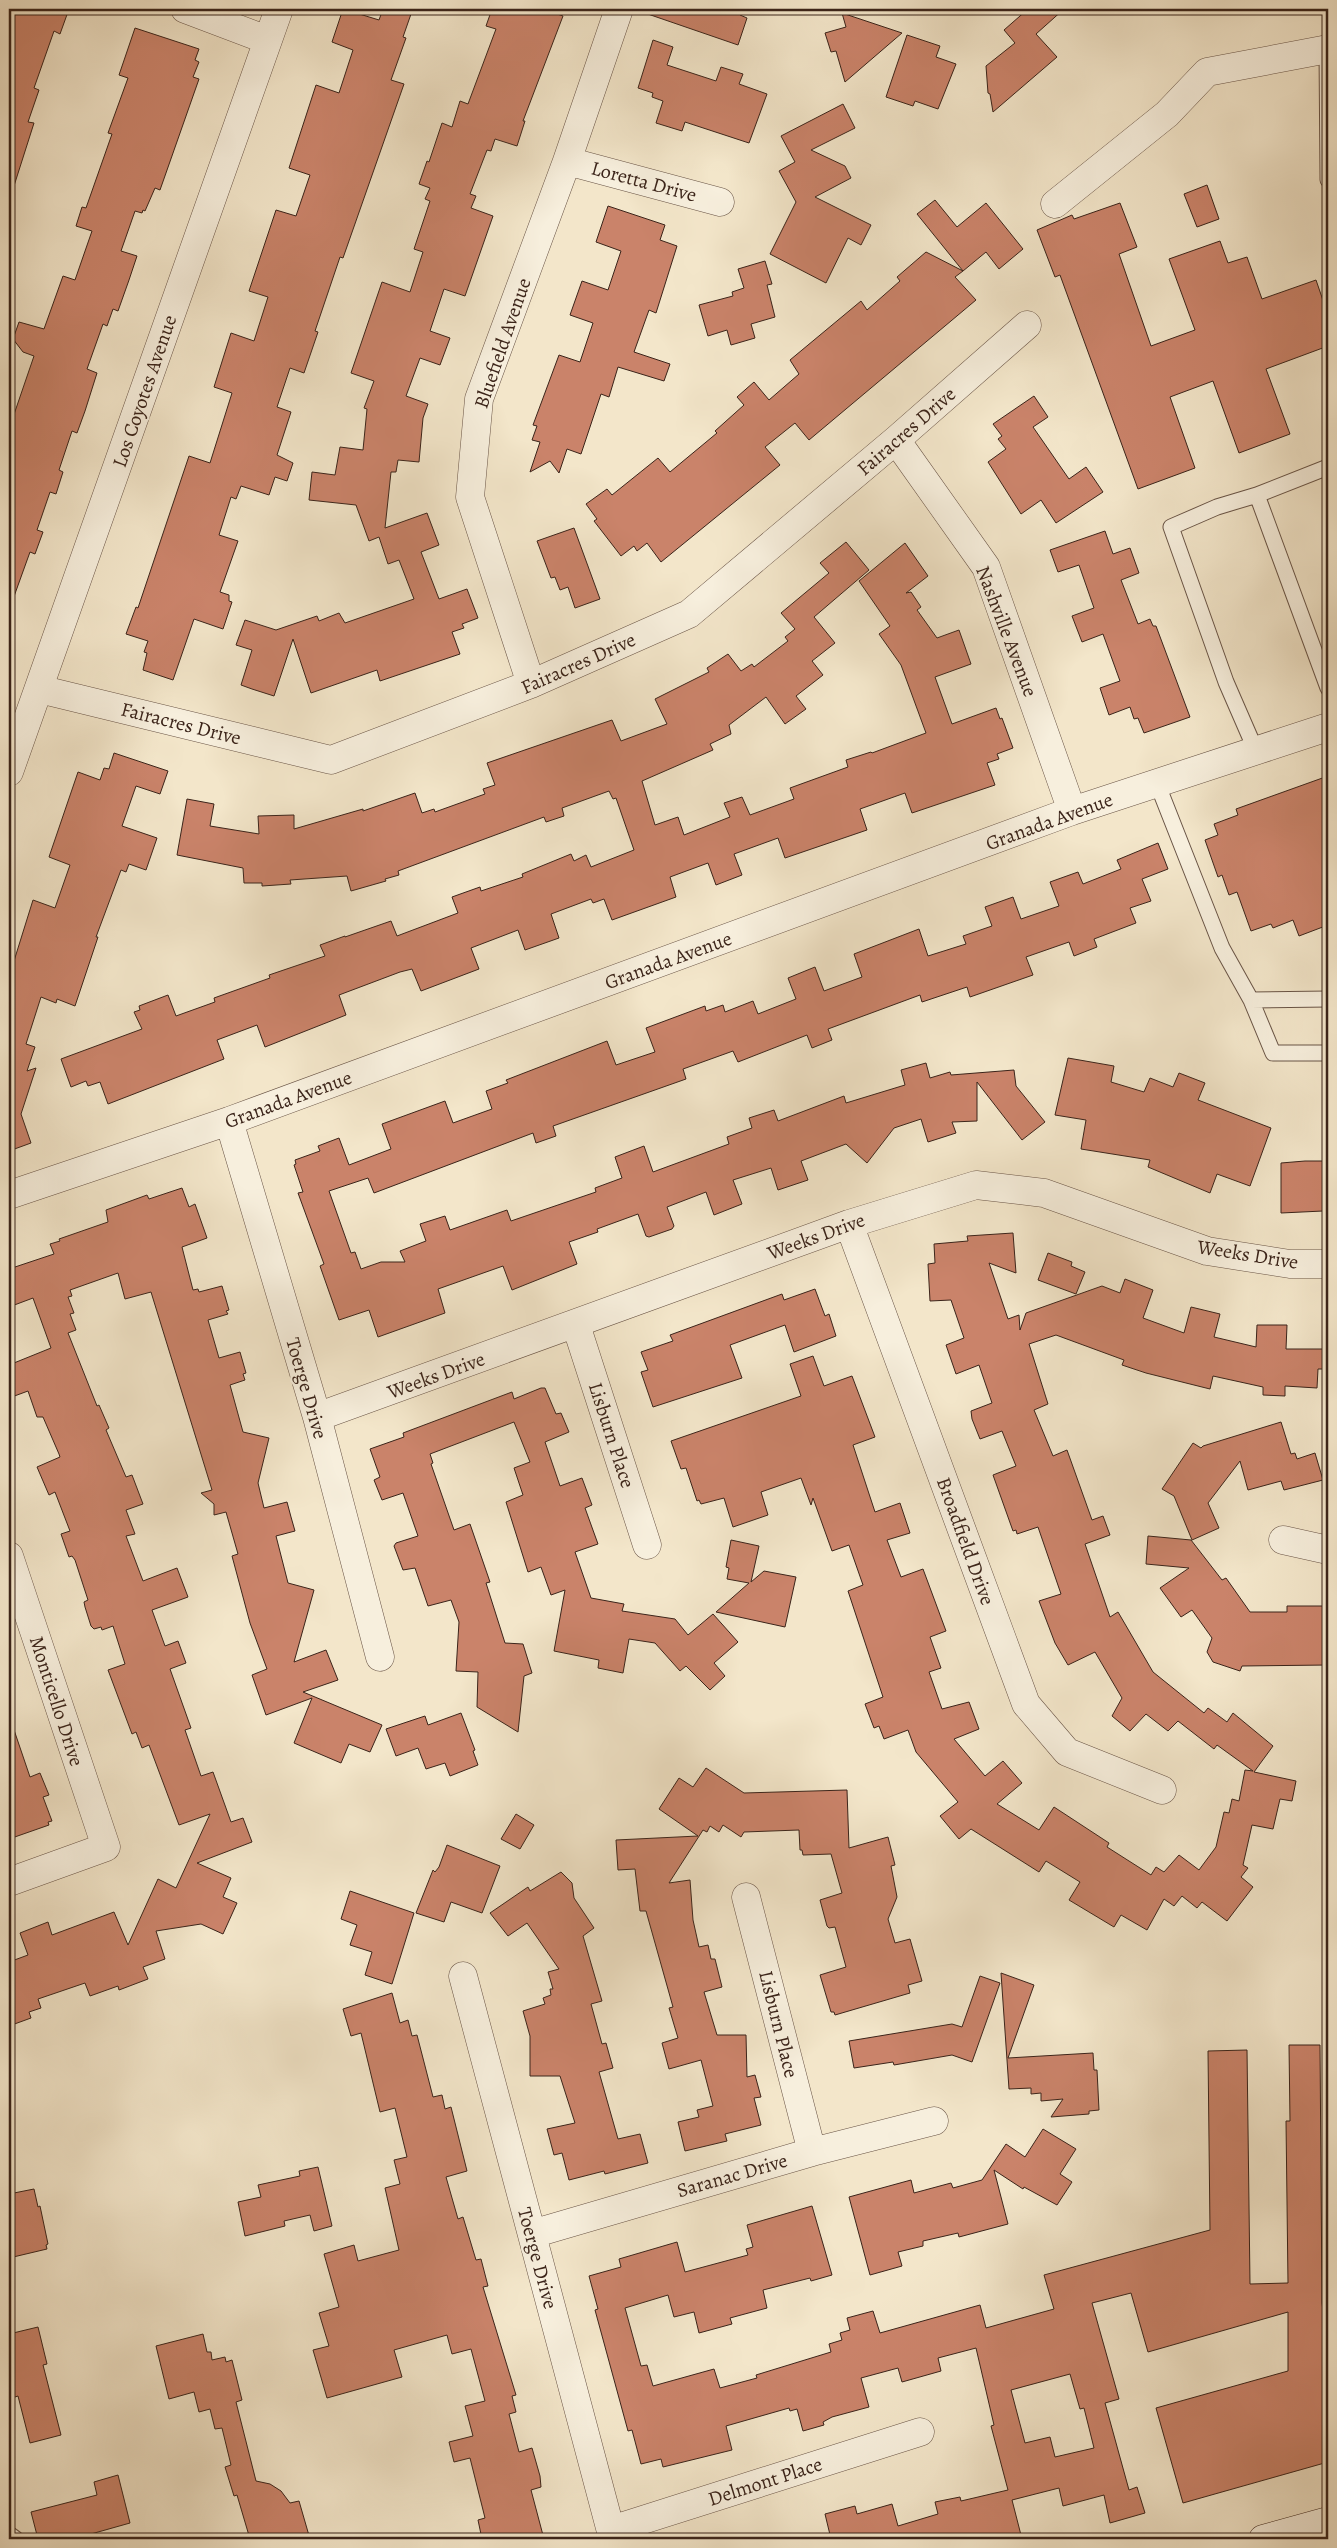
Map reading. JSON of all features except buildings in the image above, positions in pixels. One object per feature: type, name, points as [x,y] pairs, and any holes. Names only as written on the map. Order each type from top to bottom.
[{"type":"street","points":[[185,9],[268,40]]},
{"type":"street","name":"Los Coyotes Avenue","points":[[9,772],[279,9]]},
{"type":"street","name":"Bluefield Avenue","points":[[531,684],[470,497],[479,399],[567,161],[619,9]]},
{"type":"street","points":[[1055,204],[1167,114],[1208,72],[1328,49]]},
{"type":"street","name":"Loretta Drive","points":[[567,161],[720,202]]},
{"type":"street","name":"Fairacres Drive","points":[[39,689],[331,760],[531,684],[688,614],[896,440],[1027,325]]},
{"type":"street","name":"Nashville Avenue","points":[[896,440],[986,567],[1072,811]]},
{"type":"street","name":"Granada Avenue","points":[[9,1195],[228,1121],[1072,811],[1328,727]]},
{"type":"street","name":"Toerge Drive","points":[[228,1121],[317,1417],[380,1657]]},
{"type":"street","name":"Weeks Drive","points":[[317,1417],[849,1224],[976,1185],[1044,1194],[1207,1251],[1290,1264],[1328,1264]]},
{"type":"street","name":"Broadfield Drive","points":[[849,1224],[1026,1704],[1067,1752],[1162,1790]]},
{"type":"street","name":"Lisburn Place","points":[[576,1324],[647,1545]]},
{"type":"street","points":[[1283,1540],[1328,1550]]},
{"type":"street","name":"Monticello Drive","points":[[9,1556],[106,1847],[9,1882]]},
{"type":"street","name":"Lisburn Place","points":[[746,1897],[812,2152]]},
{"type":"street","name":"Toerge Drive","points":[[463,1976],[612,2535]]},
{"type":"street","name":"Saranac Drive","points":[[532,2234],[812,2152],[934,2120]]},
{"type":"street","name":"Delmont Place","points":[[612,2535],[920,2432]]},
{"type":"street","points":[[1263,2539],[1328,2521]]},
{"type":"lane","points":[[1328,49],[1328,180]]},
{"type":"lane","points":[[1256,751],[1226,682],[1171,527],[1217,507],[1328,467]]},
{"type":"lane","points":[[1257,494],[1328,688]]},
{"type":"lane","points":[[1157,783],[1222,948],[1251,1000],[1272,1053],[1328,1053]]},
{"type":"lane","points":[[1251,1000],[1328,999]]},
{"type":"lane","points":[[9,2534],[16,2539]]}]
